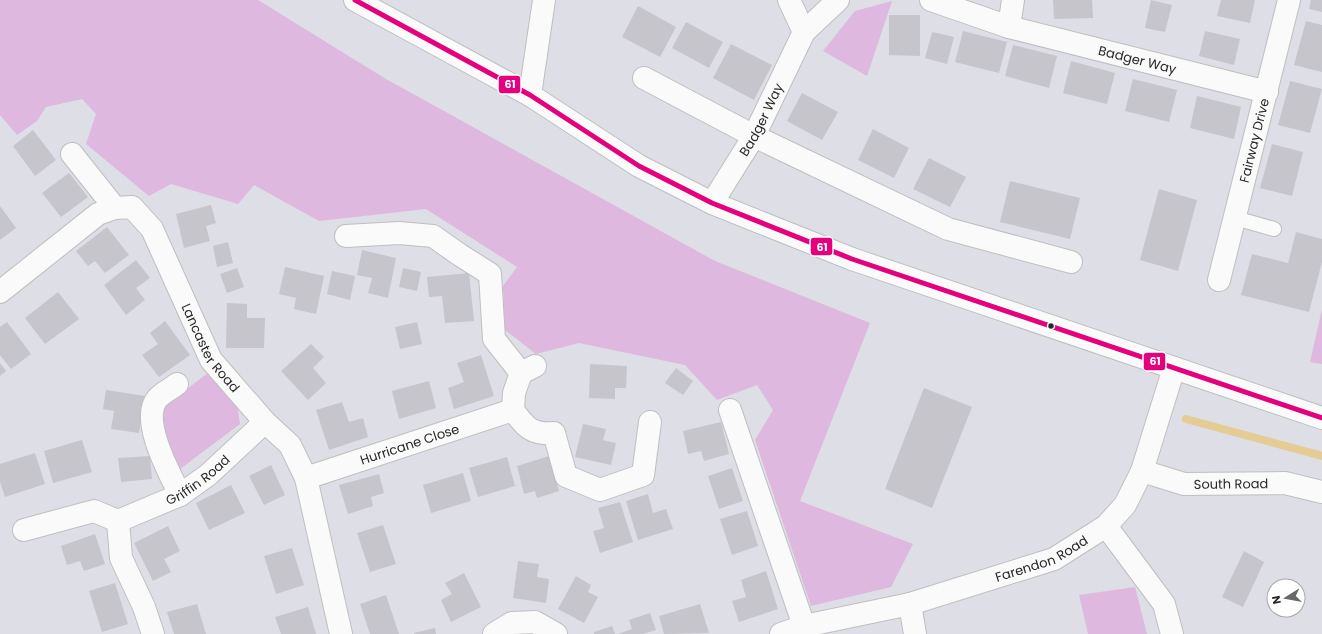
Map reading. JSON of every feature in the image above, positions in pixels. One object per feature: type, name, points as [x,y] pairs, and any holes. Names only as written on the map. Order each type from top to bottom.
[{"type":"street","points":[[354,0],[530,95],[639,166],[712,203],[852,259],[1322,418]]},
{"type":"street","points":[[530,95],[544,0]]},
{"type":"street","points":[[789,0],[804,32]]},
{"type":"street","name":"Badger Way","points":[[712,203],[754,136],[804,32],[838,0]]},
{"type":"street","name":"Badger Way","points":[[931,0],[1009,27],[1267,92]]},
{"type":"street","points":[[1009,27],[1013,0]]},
{"type":"street","name":"Fairway Drive","points":[[1219,280],[1289,0]]},
{"type":"street","points":[[644,78],[754,136],[948,229],[1071,262]]},
{"type":"street","points":[[72,154],[115,208]]},
{"type":"street","name":"Lancaster Road","points":[[0,292],[98,214],[115,208],[132,207],[152,229],[211,360],[265,422],[290,445],[306,478],[341,634]]},
{"type":"street","points":[[346,236],[399,233],[433,236],[490,274],[494,339],[528,369],[514,393],[513,410],[525,426],[541,434],[554,433],[566,476],[600,490],[643,475],[650,422]]},
{"type":"street","name":"Farendon Road","points":[[781,634],[804,626],[910,604],[1054,559],[1106,526],[1125,505],[1142,471],[1174,368]]},
{"type":"street","points":[[177,384],[157,400],[152,414],[152,430],[180,495]]},
{"type":"street","name":"Hurricane Close","points":[[306,478],[513,410]]},
{"type":"street","points":[[730,410],[804,626]]},
{"type":"street","name":"Griffin Road","points":[[118,520],[180,495],[208,475],[265,422]]},
{"type":"street","name":"South Road","points":[[1142,471],[1184,484],[1286,483],[1322,492]]},
{"type":"street","points":[[24,530],[94,511],[118,520],[121,558],[144,607],[153,634]]},
{"type":"street","points":[[1106,526],[1164,604],[1172,634]]},
{"type":"street","points":[[910,604],[915,634]]},
{"type":"street","points":[[494,634],[512,623],[535,622],[556,634]]},
{"type":"lane","points":[[1235,218],[1274,229]]},
{"type":"shaded area","points":[[0,0],[258,0],[386,79],[715,261],[870,323],[800,501],[913,544],[891,587],[811,606],[755,440],[773,410],[757,385],[717,400],[685,365],[579,343],[536,354],[505,330],[503,286],[517,267],[426,209],[319,221],[254,185],[238,204],[171,184],[149,196],[86,144],[96,114],[82,99],[46,107],[37,121],[17,135],[0,115]]},
{"type":"shaded area","points":[[892,1],[867,76],[823,51],[855,11]]},
{"type":"shaded area","points":[[1322,309],[1322,364],[1310,362]]},
{"type":"shaded area","points":[[208,373],[237,405],[240,424],[180,469],[170,453],[163,433],[163,407]]},
{"type":"shaded area","points":[[1135,587],[1147,634],[1088,634],[1079,595]]},
{"type":"building","points":[[1053,0],[1092,0],[1093,18],[1054,19]]},
{"type":"building","points":[[1151,0],[1172,5],[1165,32],[1145,28]]},
{"type":"building","points":[[1221,0],[1255,0],[1250,23],[1217,16]]},
{"type":"building","points":[[1311,0],[1322,0],[1322,12],[1309,9]]},
{"type":"building","points":[[638,6],[676,27],[660,57],[622,37]]},
{"type":"building","points":[[889,15],[920,15],[920,56],[889,55]]},
{"type":"building","points":[[1306,21],[1322,25],[1322,72],[1294,65]]},
{"type":"building","points":[[686,22],[723,42],[709,68],[672,48]]},
{"type":"building","points":[[963,31],[1007,42],[999,73],[955,62]]},
{"type":"building","points":[[1205,31],[1240,39],[1234,65],[1199,56]]},
{"type":"building","points":[[932,32],[954,37],[947,64],[925,58]]},
{"type":"building","points":[[731,44],[772,65],[754,100],[713,78]]},
{"type":"building","points":[[1013,45],[1057,56],[1049,88],[1005,76]]},
{"type":"building","points":[[1071,61],[1115,73],[1107,104],[1063,93]]},
{"type":"building","points":[[1133,79],[1177,90],[1169,122],[1125,111]]},
{"type":"building","points":[[1290,81],[1322,89],[1310,133],[1278,125]]},
{"type":"building","points":[[802,93],[838,112],[822,140],[787,121]]},
{"type":"building","points":[[1197,96],[1241,107],[1234,139],[1190,128]]},
{"type":"building","points":[[873,129],[909,148],[894,178],[858,160]]},
{"type":"building","points":[[33,130],[56,160],[35,176],[13,146]]},
{"type":"building","points":[[1272,144],[1303,152],[1292,196],[1260,188]]},
{"type":"building","points":[[929,158],[966,177],[950,207],[913,189]]},
{"type":"building","points":[[69,173],[88,197],[61,217],[42,193]]},
{"type":"building","points":[[1010,181],[1080,198],[1070,239],[1000,222]]},
{"type":"building","points":[[1159,189],[1197,200],[1178,271],[1140,260]]},
{"type":"building","points":[[211,205],[216,223],[206,226],[210,241],[184,248],[176,214]]},
{"type":"building","points":[[0,206],[16,228],[0,240]]},
{"type":"building","points":[[107,227],[129,255],[105,273],[95,261],[88,266],[76,251]]},
{"type":"building","points":[[1296,232],[1322,239],[1322,262],[1309,312],[1241,295],[1252,254],[1288,263]]},
{"type":"building","points":[[228,242],[233,263],[217,267],[213,246]]},
{"type":"building","points":[[362,250],[396,258],[388,298],[368,293],[372,278],[357,275]]},
{"type":"building","points":[[136,260],[150,278],[136,288],[145,300],[126,315],[104,285]]},
{"type":"building","points":[[285,267],[324,276],[316,314],[294,309],[296,298],[279,294]]},
{"type":"building","points":[[237,268],[244,287],[227,293],[220,274]]},
{"type":"building","points":[[403,268],[421,272],[417,291],[399,287]]},
{"type":"building","points":[[332,271],[355,276],[350,300],[327,294]]},
{"type":"building","points":[[469,273],[474,321],[445,323],[442,296],[429,297],[427,277]]},
{"type":"building","points":[[58,292],[79,319],[45,344],[25,318]]},
{"type":"building","points":[[227,303],[247,304],[247,318],[265,318],[264,348],[226,348]]},
{"type":"building","points":[[165,321],[190,355],[159,377],[142,355],[158,344],[150,333]]},
{"type":"building","points":[[7,322],[31,354],[11,369],[0,355],[0,327]]},
{"type":"building","points":[[417,322],[422,344],[400,349],[395,327]]},
{"type":"building","points":[[311,344],[324,357],[313,368],[326,383],[308,400],[281,371]]},
{"type":"building","points":[[481,355],[494,396],[454,409],[448,388],[464,382],[457,363]]},
{"type":"building","points":[[0,363],[6,371],[0,376]]},
{"type":"building","points":[[590,364],[627,366],[626,388],[615,388],[615,399],[589,398]]},
{"type":"building","points":[[676,368],[693,381],[683,395],[665,383]]},
{"type":"building","points":[[429,381],[436,408],[399,419],[392,391]]},
{"type":"building","points":[[924,388],[972,407],[932,508],[885,489]]},
{"type":"building","points":[[106,390],[145,396],[139,433],[111,429],[114,411],[103,409]]},
{"type":"building","points":[[342,402],[349,422],[363,418],[368,437],[329,450],[316,410]]},
{"type":"building","points":[[721,422],[729,454],[704,461],[701,451],[688,454],[683,431]]},
{"type":"building","points":[[583,424],[606,429],[603,440],[616,443],[611,465],[575,457]]},
{"type":"building","points":[[82,440],[92,472],[53,483],[44,451]]},
{"type":"building","points":[[35,453],[45,484],[5,497],[0,482],[0,464]]},
{"type":"building","points":[[150,456],[152,479],[121,482],[118,458]]},
{"type":"building","points":[[549,456],[559,491],[537,498],[535,491],[524,494],[517,466]]},
{"type":"building","points":[[507,457],[515,486],[478,497],[469,468]]},
{"type":"building","points":[[271,465],[285,495],[264,505],[249,476]]},
{"type":"building","points":[[732,468],[743,501],[719,509],[708,476]]},
{"type":"building","points":[[463,473],[471,501],[431,513],[423,485]]},
{"type":"building","points":[[379,474],[384,493],[371,497],[373,506],[348,514],[339,485]]},
{"type":"building","points":[[231,485],[245,513],[209,530],[196,503]]},
{"type":"building","points":[[648,494],[653,513],[666,509],[673,529],[638,540],[626,501]]},
{"type":"building","points":[[620,502],[633,542],[600,553],[593,531],[604,528],[598,508]]},
{"type":"building","points":[[747,511],[758,546],[732,555],[720,519]]},
{"type":"building","points":[[383,525],[396,564],[370,572],[357,533]]},
{"type":"building","points":[[168,526],[180,551],[164,559],[171,572],[153,581],[134,543]]},
{"type":"building","points":[[95,534],[105,564],[84,571],[80,561],[67,565],[61,546]]},
{"type":"building","points":[[292,548],[304,585],[276,594],[264,556]]},
{"type":"building","points":[[1244,551],[1264,562],[1243,607],[1222,597]]},
{"type":"building","points":[[518,561],[539,564],[537,577],[549,579],[546,603],[513,598]]},
{"type":"building","points":[[766,571],[778,609],[739,622],[732,601],[746,597],[741,580]]},
{"type":"building","points":[[464,573],[481,607],[451,622],[441,600],[452,594],[445,583]]},
{"type":"building","points":[[576,576],[591,585],[588,592],[598,597],[584,623],[558,609]]},
{"type":"building","points":[[115,583],[128,624],[102,632],[89,591]]},
{"type":"building","points":[[386,595],[399,634],[370,634],[360,604]]},
{"type":"building","points":[[197,604],[206,634],[174,634],[167,612]]},
{"type":"building","points":[[700,604],[709,633],[664,634],[659,616]]},
{"type":"building","points":[[308,607],[316,634],[281,634],[275,617]]},
{"type":"building","points":[[650,613],[656,630],[643,634],[618,634],[632,629],[629,620]]},
{"type":"building","points":[[612,626],[615,634],[594,634],[594,632]]},
{"type":"building","points":[[435,628],[436,634],[414,634],[414,633]]},
{"type":"waterway","points":[[1186,419],[1322,456]]},
{"type":"transit line","name":"61","points":[[355,0],[530,95],[639,166],[712,203],[852,259],[1322,418]]}]
